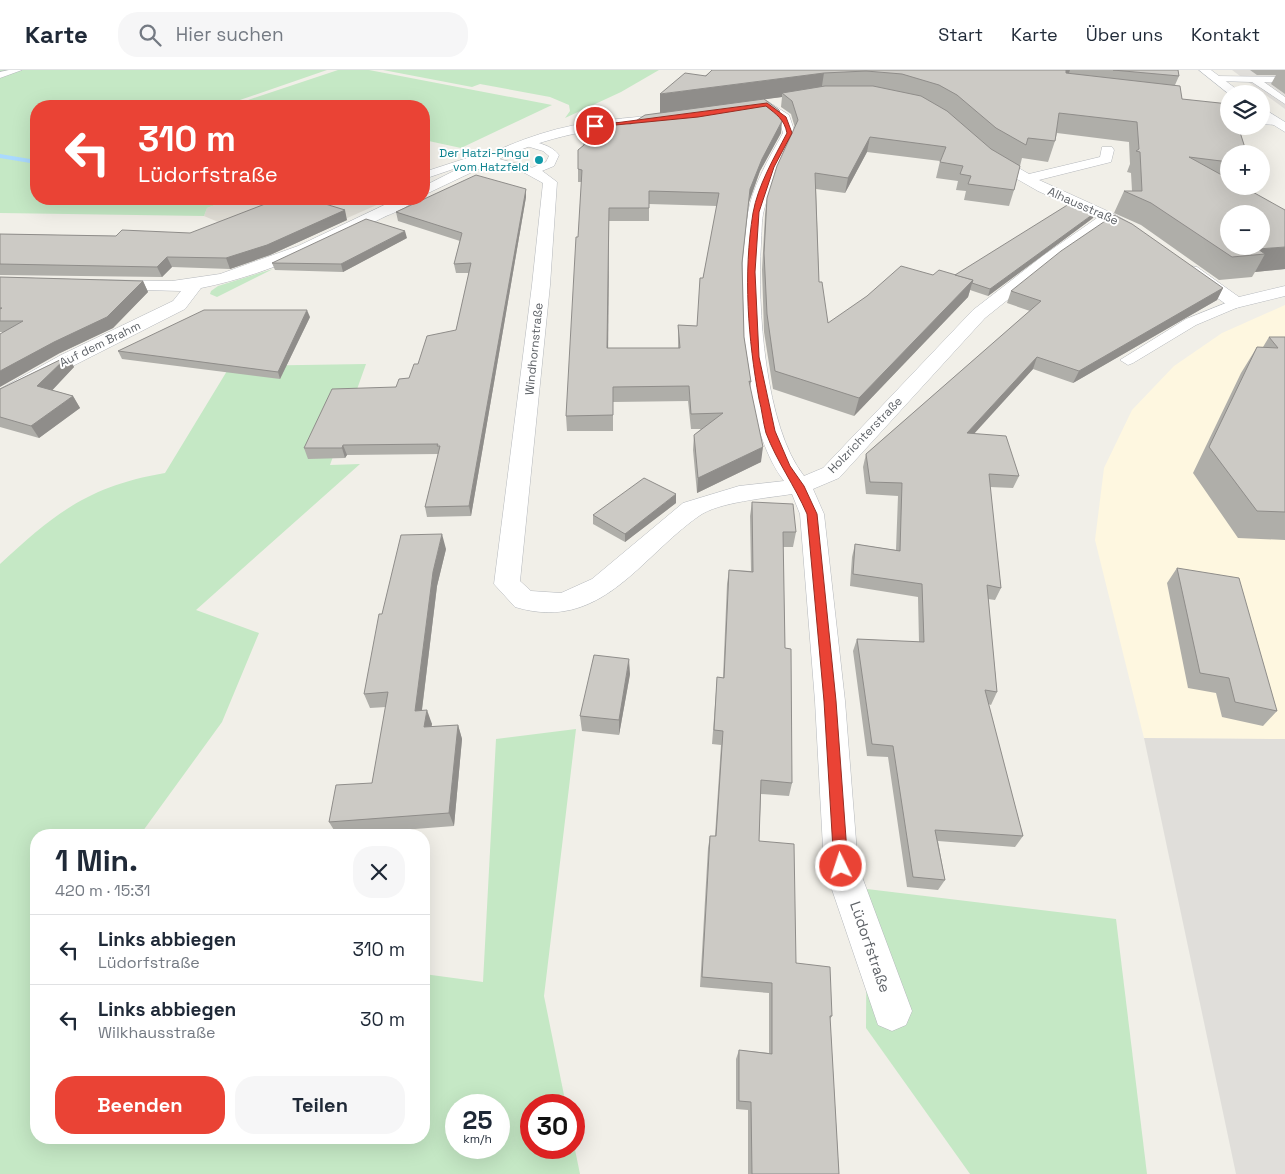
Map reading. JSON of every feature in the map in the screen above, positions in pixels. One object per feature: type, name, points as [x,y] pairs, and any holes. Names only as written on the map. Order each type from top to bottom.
[{"type":"street","points":[[1204,70],[1225,85]]},
{"type":"street","name":"Lüdorfstraße","points":[[786,101],[763,105],[784,118],[790,133],[771,167],[756,212],[752,272],[755,357],[770,431],[785,466],[800,486],[812,514],[830,701],[841,866],[892,1010]]},
{"type":"street","points":[[430,188],[527,143],[579,128],[688,116]]},
{"type":"street","points":[[1270,117],[1281,125]]},
{"type":"street","name":"Alhausstraße","points":[[978,149],[1026,179],[1134,230]]},
{"type":"street","name":"Alhausstraße","points":[[1026,179],[1106,159],[1108,150]]},
{"type":"street","points":[[486,161],[533,171]]},
{"type":"street","name":"Windhornstraße","points":[[507,584],[550,192],[550,182],[543,175],[533,171]]},
{"type":"street","points":[[85,284],[161,286],[194,284],[239,274],[277,261],[395,205]]},
{"type":"street","name":"Holzrichterstraße","points":[[507,584],[524,600],[564,603],[602,586],[692,509],[739,494],[800,486],[832,473],[991,303],[1109,217]]},
{"type":"street","points":[[1181,264],[1236,303],[1285,291]]},
{"type":"street","name":"Auf dem Brahm","points":[[0,397],[68,358],[179,306],[194,284]]},
{"type":"lane","points":[[0,75],[18,70]]},
{"type":"lane","points":[[1216,78],[1285,80]]},
{"type":"lane","points":[[1254,79],[1285,101]]},
{"type":"lane","points":[[527,143],[548,149],[554,155],[550,164],[533,171]]},
{"type":"lane","points":[[430,174],[467,161],[486,161]]},
{"type":"lane","points":[[1128,360],[1191,322],[1236,303]]},
{"type":"shaded area","points":[[1232,70],[1285,70],[1285,109],[1270,98],[1270,85],[1252,85]]},
{"type":"shaded area","points":[[215,205],[377,205],[280,248],[204,216],[207,208]]},
{"type":"shaded area","points":[[1285,305],[1285,739],[1144,738],[1095,540],[1104,468],[1132,410],[1174,366],[1222,333]]},
{"type":"shaded area","points":[[1144,738],[1285,739],[1285,1174],[1236,1174]]},
{"type":"green space","points":[[0,70],[327,70],[240,100],[30,100],[30,205],[215,205],[207,208],[204,216],[0,213]]},
{"type":"green space","points":[[338,70],[369,70],[552,105],[461,148],[430,141],[430,100],[248,100]]},
{"type":"green space","points":[[383,70],[659,70],[621,92],[565,118],[570,111],[569,105],[550,97],[480,84],[472,87]]},
{"type":"green space","points":[[273,269],[217,297],[210,294],[218,286]]},
{"type":"green space","points":[[366,364],[330,465],[360,464],[196,610],[259,633],[222,722],[144,829],[30,829],[30,1144],[430,1144],[430,975],[483,982],[496,739],[576,729],[544,996],[564,1094],[520,1094],[520,1159],[577,1159],[580,1174],[0,1174],[0,564],[38,530],[75,504],[94,494],[138,479],[165,473],[230,366]]},
{"type":"green space","points":[[867,889],[1116,919],[1147,1174],[970,1174],[866,1028]]},
{"type":"building","points":[[712,70],[1066,70],[1066,73],[1180,86],[1182,99],[1220,103],[1220,135],[1241,135],[1244,145],[1220,145],[1220,161],[1189,157],[1220,174],[1220,195],[1258,195],[1285,210],[1285,247],[1270,248],[1270,205],[1220,205],[1220,249],[1151,203],[1124,191],[1142,191],[1140,152],[1136,151],[1139,149],[1137,122],[1059,113],[1055,141],[1028,138],[1026,145],[996,128],[957,95],[939,85],[902,74],[866,71],[824,73],[660,94],[685,73],[706,76]]},
{"type":"building","points":[[1113,70],[1178,70],[1179,76]]},
{"type":"building","points":[[825,86],[873,86],[921,96],[947,111],[991,149],[1020,166],[1014,190],[968,184],[971,176],[960,174],[963,166],[940,162],[946,147],[870,137],[848,178],[815,173],[819,282],[822,282],[828,323],[867,296],[901,266],[933,275],[939,270],[973,280],[859,398],[775,371],[767,314],[764,253],[767,198],[777,166],[798,120],[792,101],[782,93]]},
{"type":"building","points":[[764,99],[779,110],[782,121],[762,159],[750,189],[742,263],[744,337],[751,382],[749,381],[763,447],[698,478],[694,435],[723,413],[691,414],[689,386],[613,387],[613,415],[566,416],[576,237],[578,237],[582,170],[578,169],[578,150],[584,145],[585,132],[599,132],[612,122],[631,124],[645,115]],"holes":[[[649,191],[719,193],[703,278],[700,278],[697,326],[678,325],[680,348],[607,348],[609,208],[649,208]]]},
{"type":"building","points":[[476,175],[526,189],[469,506],[425,507],[440,446],[437,446],[438,444],[343,445],[342,448],[304,448],[332,389],[396,387],[399,379],[409,378],[414,364],[418,364],[427,336],[456,330],[471,263],[454,264],[462,233],[396,212],[411,205],[430,205],[430,196]]},
{"type":"building","points":[[1069,204],[1084,206],[1096,212],[990,289],[972,283],[973,280],[955,275]]},
{"type":"building","points":[[262,205],[329,205],[345,210],[267,245],[226,258],[167,257],[157,267],[0,264],[0,234],[116,236],[122,230],[190,233]]},
{"type":"building","points":[[1114,215],[1132,224],[1223,288],[1079,371],[1037,357],[967,433],[1006,436],[1019,476],[989,474],[1001,588],[987,585],[997,692],[985,690],[1023,836],[935,830],[945,880],[913,877],[893,746],[872,744],[857,639],[924,642],[922,584],[853,574],[855,544],[900,551],[902,483],[870,482],[866,454],[1041,301],[1011,291],[1061,251]]},
{"type":"building","points":[[366,219],[405,231],[341,264],[272,263]]},
{"type":"building","points":[[1229,255],[1254,255],[1232,257]]},
{"type":"building","points":[[0,277],[143,281],[107,317],[54,342],[0,371],[0,334],[23,321],[0,321],[0,309],[2,308],[0,308]]},
{"type":"building","points":[[204,310],[307,310],[278,372],[118,351]]},
{"type":"building","points":[[1269,337],[1285,337],[1285,512],[1257,511],[1209,447],[1257,347],[1278,348]]},
{"type":"building","points":[[68,356],[37,386],[73,396],[31,426],[0,417],[0,389]]},
{"type":"building","points":[[644,478],[676,494],[625,534],[593,515]]},
{"type":"building","points":[[752,502],[793,504],[796,532],[783,532],[785,648],[791,649],[792,783],[761,780],[759,841],[794,844],[796,963],[830,967],[832,1016],[830,1016],[839,1174],[752,1174],[751,1102],[739,1101],[739,1050],[772,1054],[772,983],[702,977],[710,836],[716,836],[723,731],[714,730],[717,677],[724,678],[729,570],[753,572]]},
{"type":"building","points":[[442,534],[433,572],[415,711],[427,710],[424,727],[458,725],[449,813],[329,822],[336,785],[372,783],[388,692],[364,694],[379,614],[382,614],[401,535]]},
{"type":"building","points":[[1177,568],[1239,578],[1277,711],[1235,702],[1229,678],[1200,673]]},
{"type":"building","points":[[594,655],[629,659],[619,720],[580,716]]},
{"type":"waterway","points":[[0,156],[30,161]]},
{"type":"place","name":"Der Hatzi-Pingu vom Hatzfeld","points":[[539,160]]},
{"type":"route","points":[[595,126],[698,115],[767,105],[784,118],[788,125],[790,133],[771,167],[756,212],[752,272],[755,357],[770,431],[785,466],[800,486],[812,514],[830,701],[841,866]]}]
